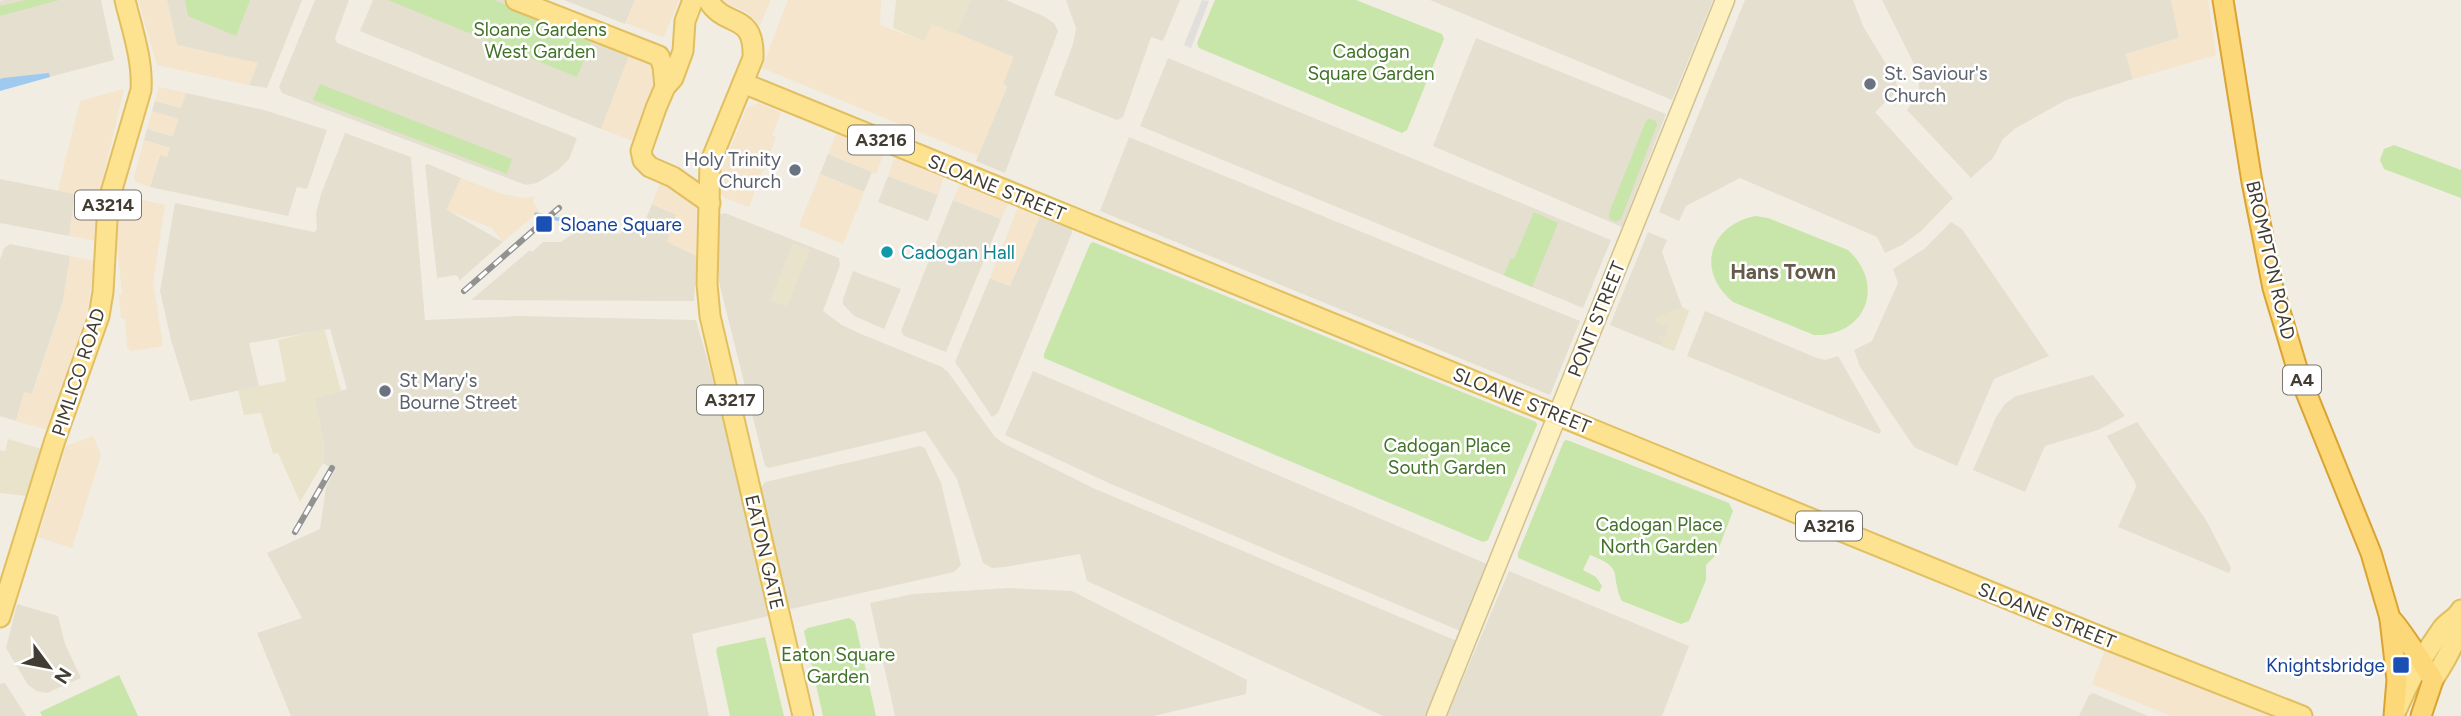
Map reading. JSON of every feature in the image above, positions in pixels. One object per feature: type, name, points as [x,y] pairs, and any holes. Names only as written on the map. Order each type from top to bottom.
[{"type":"highway","name":"BROMPTON ROAD","points":[[2223,0],[2252,181],[2273,288],[2300,375],[2371,554],[2390,618],[2396,622],[2421,662]]},
{"type":"highway","name":"A4","points":[[2390,618],[2398,680],[2394,716]]},
{"type":"highway","name":"A4","points":[[2421,662],[2433,680]]},
{"type":"highway","points":[[2421,716],[2433,680]]},
{"type":"main road","name":"PIMLICO ROAD","points":[[0,617],[55,440],[99,316],[108,203],[141,90],[142,78],[125,0]]},
{"type":"main road","points":[[516,0],[659,56],[665,87]]},
{"type":"main road","points":[[693,0],[685,21],[683,51],[673,78],[665,87],[645,133],[641,151],[645,163],[673,177],[710,203]]},
{"type":"main road","points":[[673,177],[695,175],[710,163],[753,58],[754,46],[747,28],[726,16],[708,0]]},
{"type":"main road","name":"PONT STREET","points":[[1436,716],[1725,0]]},
{"type":"main road","points":[[659,56],[708,18],[726,16]]},
{"type":"main road","name":"SLOANE STREET","points":[[743,83],[2101,638],[2302,716]]},
{"type":"main road","name":"A3217","points":[[710,163],[710,203]]},
{"type":"main road","name":"EATON GATE","points":[[710,203],[707,276],[710,316],[803,716]]},
{"type":"main road","points":[[2394,716],[2421,662],[2444,626],[2459,613]]},
{"type":"main road","points":[[2433,680],[2455,640],[2459,613]]},
{"type":"shaded area","points":[[101,0],[114,60],[0,90],[0,1]]},
{"type":"shaded area","points":[[138,0],[167,0],[177,45],[258,63],[249,85],[157,65]]},
{"type":"shaded area","points":[[167,0],[302,0],[267,88],[249,85],[257,63],[177,45]]},
{"type":"shaded area","points":[[315,0],[349,0],[335,38],[337,43],[577,138],[569,159],[558,170],[537,183],[526,185],[282,93],[279,87]]},
{"type":"shaded area","points":[[373,0],[504,0],[631,51],[601,129],[360,31]]},
{"type":"shaded area","points":[[564,0],[635,0],[625,24]]},
{"type":"shaded area","points":[[635,0],[679,0],[664,36],[626,23]]},
{"type":"shaded area","points":[[721,0],[771,0],[758,29],[748,13]]},
{"type":"shaded area","points":[[788,0],[881,0],[880,25],[924,41],[932,23],[1014,57],[1003,84],[1007,86],[978,156],[762,68]]},
{"type":"shaded area","points":[[896,0],[970,0],[956,34],[932,24],[924,41],[893,28]]},
{"type":"shaded area","points":[[970,0],[1006,0],[1043,16],[1054,23],[1058,31],[1005,173],[976,161],[1007,87],[956,34]]},
{"type":"shaded area","points":[[1066,0],[1180,0],[1163,41],[1151,37],[1123,117],[1117,120],[1054,95],[1073,44],[1076,28]]},
{"type":"shaded area","points":[[1202,0],[1209,1],[1191,48],[1184,45]]},
{"type":"shaded area","points":[[1430,0],[1713,0],[1672,100]]},
{"type":"shaded area","points":[[1745,0],[1853,0],[1863,26],[1895,79],[1898,90],[1875,112],[1953,198],[1920,232],[1902,245],[1885,253],[1877,237],[1740,178],[1686,206],[1679,221],[1659,212]]},
{"type":"shaded area","points":[[1882,0],[2171,0],[2179,38],[2126,54],[2133,79],[2066,100],[2016,128],[2003,139],[1993,158],[1971,178],[1907,110],[1919,93],[1919,74]]},
{"type":"shaded area","points":[[2171,0],[2208,0],[2216,55],[2133,79],[2126,54],[2179,38]]},
{"type":"shaded area","points":[[1476,38],[1666,114],[1622,227],[1433,146]]},
{"type":"shaded area","points":[[631,51],[652,59],[659,74],[640,123],[636,142],[601,129]]},
{"type":"shaded area","points":[[1168,58],[1611,240],[1583,308],[1140,126]]},
{"type":"shaded area","points":[[159,87],[186,93],[181,108],[155,101]]},
{"type":"shaded area","points":[[124,89],[100,191],[98,241],[69,236],[75,195],[58,190],[80,101]]},
{"type":"shaded area","points":[[186,93],[264,110],[327,130],[307,189],[297,187],[288,216],[150,187],[160,155],[170,148],[144,140],[147,129],[171,136],[178,119],[152,111],[155,101],[181,108]]},
{"type":"shaded area","points":[[758,103],[781,112],[772,135],[776,137],[749,207],[720,194],[721,170],[747,108]]},
{"type":"shaded area","points":[[152,111],[179,119],[173,136],[147,129]]},
{"type":"shaded area","points":[[837,132],[884,153],[876,174],[828,154]]},
{"type":"shaded area","points":[[345,133],[411,157],[425,320],[519,316],[696,320],[741,491],[768,616],[692,634],[709,716],[291,716],[257,633],[302,618],[267,553],[320,529],[326,487],[335,470],[323,463],[324,443],[314,399],[347,389],[330,329],[249,343],[259,386],[190,401],[171,340],[160,291],[175,203],[314,232],[317,229],[316,213],[321,194]]},
{"type":"shaded area","points":[[1129,137],[1580,321],[1550,395],[1100,211]]},
{"type":"shaded area","points":[[144,140],[170,148],[167,157],[159,155],[150,187],[136,182],[134,177]]},
{"type":"shaded area","points":[[828,154],[872,172],[864,192],[820,174]]},
{"type":"shaded area","points":[[897,158],[944,176],[938,195],[888,176],[893,161]]},
{"type":"shaded area","points":[[425,165],[461,178],[447,210],[503,242],[459,281],[456,275],[437,278]]},
{"type":"shaded area","points":[[820,174],[864,192],[843,244],[799,226]]},
{"type":"shaded area","points":[[888,176],[938,195],[928,221],[878,202]]},
{"type":"shaded area","points":[[461,178],[502,194],[524,198],[535,196],[533,202],[539,211],[503,242],[492,228],[446,210]]},
{"type":"shaded area","points":[[0,179],[75,194],[69,236],[0,223]]},
{"type":"shaded area","points":[[961,182],[1009,201],[1001,219],[953,200]]},
{"type":"shaded area","points":[[660,183],[698,200],[697,256],[667,242],[676,215],[652,204]]},
{"type":"shaded area","points":[[125,196],[165,205],[153,283],[163,346],[131,351],[127,347],[125,319],[121,318],[119,295],[122,294],[117,245],[119,199]]},
{"type":"shaded area","points":[[953,200],[1001,219],[946,352],[904,336],[901,331]]},
{"type":"shaded area","points":[[652,204],[676,215],[668,242],[697,256],[694,301],[471,300],[543,242],[561,242],[581,228],[589,232],[620,234],[625,224],[641,230]]},
{"type":"shaded area","points":[[1019,205],[1041,214],[1010,286],[990,278]]},
{"type":"shaded area","points":[[725,213],[839,258],[840,265],[823,311],[842,325],[861,334],[942,367],[995,437],[1003,443],[1093,488],[1457,641],[1426,716],[1383,716],[1087,581],[1080,554],[1005,567],[992,568],[983,563],[957,479],[925,431],[769,468],[765,466],[719,282],[716,229],[718,215]]},
{"type":"shaded area","points":[[1041,214],[1072,227],[1072,233],[998,413],[992,417],[955,362],[990,278],[1010,286]]},
{"type":"shaded area","points":[[1951,222],[1962,229],[2049,356],[1994,379],[1957,466],[1914,447],[1860,367],[1854,350],[1872,341],[1898,283],[1893,269],[1924,249]]},
{"type":"shaded area","points":[[1648,232],[1667,240],[1662,252],[1682,307],[1689,311],[1674,351],[1610,325]]},
{"type":"shaded area","points":[[793,243],[810,250],[787,307],[770,300]]},
{"type":"shaded area","points":[[10,244],[70,256],[63,301],[32,394],[24,392],[16,421],[0,416],[0,260],[4,248]]},
{"type":"shaded area","points":[[70,256],[94,261],[88,309],[49,430],[16,421],[24,392],[33,394],[63,301]]},
{"type":"shaded area","points":[[853,271],[901,289],[884,329],[854,316],[843,304]]},
{"type":"shaded area","points":[[1682,308],[1689,311],[1674,351],[1661,346],[1663,341],[1659,340],[1660,335],[1665,336],[1668,322],[1664,327],[1655,321],[1656,317]]},
{"type":"shaded area","points":[[1705,311],[1817,358],[1825,360],[1838,356],[1881,431],[1879,434],[1687,356]]},
{"type":"shaded area","points":[[323,329],[341,391],[314,399],[324,443],[323,463],[300,502],[278,453],[273,454],[261,413],[244,415],[238,390],[286,381],[278,340]]},
{"type":"shaded area","points":[[1033,371],[1494,567],[1465,633],[1111,484],[1005,435]]},
{"type":"shaded area","points":[[2093,375],[2125,416],[2098,430],[2045,446],[2025,492],[1973,470],[1996,417],[2005,404],[2016,396]]},
{"type":"shaded area","points":[[2137,422],[2206,520],[2231,568],[2229,573],[2118,527],[2136,487],[2107,436]]},
{"type":"shaded area","points":[[93,436],[101,455],[72,548],[38,537],[66,446]]},
{"type":"shaded area","points":[[8,439],[42,449],[26,496],[0,493],[0,450],[5,451]]},
{"type":"shaded area","points":[[920,446],[925,448],[941,483],[961,565],[954,572],[791,609],[786,603],[759,491],[765,482]]},
{"type":"shaded area","points":[[1509,571],[1689,646],[1662,716],[1447,716]]},
{"type":"shaded area","points":[[1008,588],[1072,591],[1247,680],[1246,694],[1154,716],[895,716],[870,603],[913,594]]},
{"type":"shaded area","points":[[17,604],[58,616],[65,644],[81,678],[47,693],[28,685],[6,648]]},
{"type":"shaded area","points":[[2106,647],[2292,716],[2171,716],[2092,684]]},
{"type":"shaded area","points":[[5,683],[26,716],[0,716],[0,684]]},
{"type":"shaded area","points":[[2093,693],[2148,716],[2079,716],[2089,695]]},
{"type":"green space","points":[[26,0],[59,0],[0,16],[0,6]]},
{"type":"green space","points":[[185,0],[250,0],[236,36],[188,16]]},
{"type":"green space","name":"Sloane Gardens West Garden","points":[[388,0],[494,0],[592,40],[577,77]]},
{"type":"green space","name":"Cadogan Square Garden","points":[[1215,0],[1356,0],[1442,34],[1444,39],[1407,130],[1402,133],[1199,48],[1197,43]]},
{"type":"green space","points":[[320,84],[512,159],[507,174],[313,100]]},
{"type":"green space","points":[[1649,119],[1656,121],[1657,125],[1621,219],[1615,222],[1609,218],[1609,213]]},
{"type":"green space","points":[[2394,145],[2461,170],[2461,198],[2384,169],[2380,160],[2384,149]]},
{"type":"green space","points":[[1534,212],[1558,223],[1532,287],[1504,275],[1511,258],[1514,259]]},
{"type":"green space","points":[[1755,216],[1768,218],[1848,250],[1860,264],[1866,278],[1868,293],[1858,318],[1847,327],[1832,333],[1814,335],[1733,302],[1721,290],[1714,277],[1711,264],[1713,251],[1727,229],[1739,221]]},
{"type":"green space","name":"Cadogan Place South Garden","points":[[1093,242],[1536,422],[1488,540],[1483,542],[1044,358]]},
{"type":"green space","name":"Cadogan Place North Garden","points":[[1564,441],[1729,503],[1733,511],[1716,555],[1706,565],[1706,580],[1689,621],[1681,624],[1622,601],[1613,568],[1590,555],[1583,570],[1596,577],[1602,586],[1599,592],[1518,558]]},
{"type":"green space","name":"Eaton Square Garden","points":[[849,618],[855,622],[876,716],[823,716],[804,631]]},
{"type":"green space","name":"Eaton Square Garden","points":[[765,637],[784,716],[730,716],[716,650],[718,647]]},
{"type":"green space","points":[[119,675],[138,716],[42,716],[40,712]]},
{"type":"water","points":[[49,73],[50,77],[0,91],[0,79]]},
{"type":"waterway","points":[[536,214],[566,221]]},
{"type":"railway","points":[[464,291],[559,208]]},
{"type":"railway","points":[[295,532],[332,468]]},
{"type":"place","name":"St. Saviour's Church","points":[[1870,84]]},
{"type":"place","name":"Holy Trinity Church","points":[[795,170]]},
{"type":"place","name":"Sloane Square","points":[[544,224]]},
{"type":"place","name":"Cadogan Hall","points":[[887,252]]},
{"type":"place","name":"St Mary's Bourne Street","points":[[385,391]]},
{"type":"place","name":"Knightsbridge","points":[[2401,665]]},
{"type":"district","name":"Hans Town","points":[[1783,272]]}]
